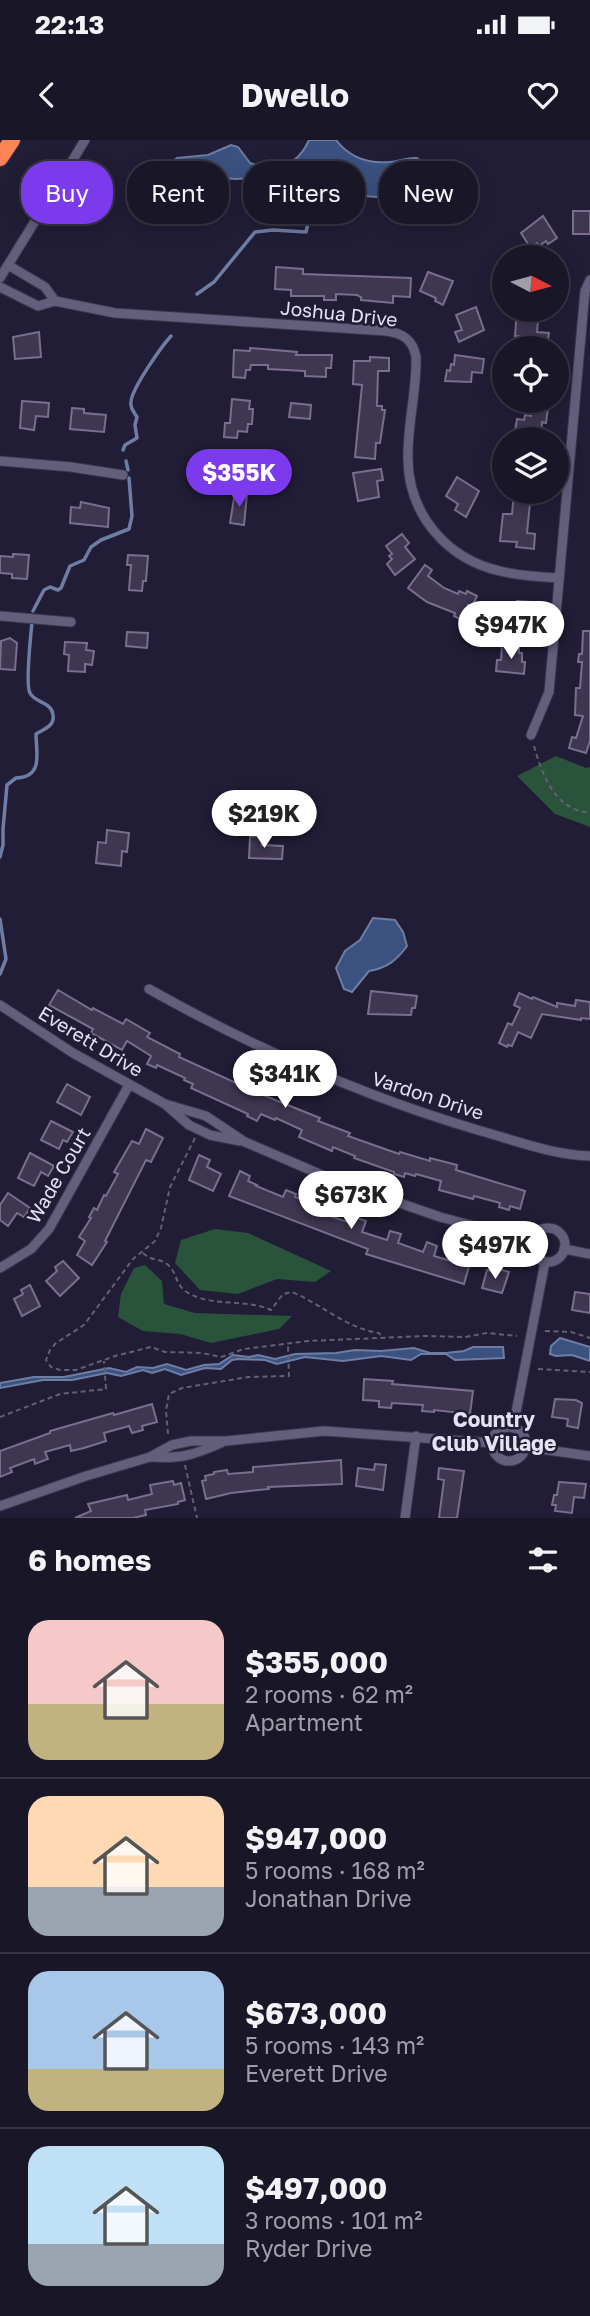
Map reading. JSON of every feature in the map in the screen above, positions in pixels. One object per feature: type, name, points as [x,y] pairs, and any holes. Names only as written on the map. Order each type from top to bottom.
[{"type":"highway","points":[[0,158],[12,140]]},
{"type":"street","points":[[0,278],[85,140]]},
{"type":"street","points":[[8,265],[45,287],[55,301]]},
{"type":"street","points":[[531,735],[549,692],[585,291],[590,280]]},
{"type":"street","name":"Joshua Drive","points":[[0,287],[38,306],[55,301],[108,312],[386,331],[404,336],[411,342],[416,357],[409,469],[414,497],[427,523],[445,544],[482,565],[512,574],[559,578]]},
{"type":"street","points":[[0,461],[123,475]]},
{"type":"street","points":[[0,616],[71,622]]},
{"type":"street","name":"Vardon Drive","points":[[149,989],[304,1067],[362,1092],[554,1152],[590,1156]]},
{"type":"street","name":"Everett Drive","points":[[0,1005],[129,1085],[165,1104],[206,1116],[245,1142],[298,1166],[440,1217],[531,1241]]},
{"type":"street","name":"Wade Court","points":[[0,1268],[31,1249],[49,1229],[129,1085]]},
{"type":"street","name":"Everett Drive","points":[[165,1104],[189,1125],[199,1130],[245,1142]]},
{"type":"street","points":[[550,1228],[563,1237],[564,1249],[555,1261],[545,1262],[535,1256],[531,1241],[538,1231],[550,1228]]},
{"type":"street","points":[[564,1249],[590,1254]]},
{"type":"street","points":[[513,1428],[545,1262]]},
{"type":"street","points":[[513,1428],[524,1436],[526,1447],[517,1459],[507,1461],[497,1457],[494,1436],[502,1429],[513,1428]]},
{"type":"street","points":[[0,1506],[150,1457],[172,1445],[191,1441],[226,1441],[324,1431],[493,1443]]},
{"type":"street","points":[[405,1518],[416,1436]]},
{"type":"street","points":[[150,1457],[175,1459],[195,1455],[226,1441]]},
{"type":"street","points":[[526,1447],[590,1456]]},
{"type":"path","points":[[531,735],[545,777],[556,796],[569,807],[590,813]]},
{"type":"path","points":[[199,1130],[170,1187],[156,1241],[133,1259],[84,1325],[50,1350],[46,1360],[51,1367],[68,1370],[86,1367],[151,1348],[165,1352],[202,1353],[221,1357],[238,1350],[288,1343],[425,1336],[465,1337],[487,1333],[517,1336]]},
{"type":"path","points":[[143,1252],[147,1257],[166,1263],[172,1268],[177,1283],[194,1296],[271,1310],[283,1294],[292,1292],[370,1332],[379,1333],[383,1339]]},
{"type":"path","points":[[545,1331],[571,1332],[590,1338]]},
{"type":"path","points":[[168,1434],[166,1402],[172,1391],[248,1377],[286,1376],[290,1373],[288,1343]]},
{"type":"path","points":[[0,1417],[60,1394],[106,1389],[104,1361]]},
{"type":"path","points":[[538,1369],[590,1372]]},
{"type":"path","points":[[185,1464],[197,1518]]},
{"type":"green space","points":[[556,756],[586,768],[590,767],[590,827],[555,814],[517,776]]},
{"type":"green space","points":[[215,1229],[248,1233],[331,1271],[315,1282],[277,1279],[238,1294],[200,1290],[175,1263],[181,1240]]},
{"type":"green space","points":[[145,1265],[162,1281],[164,1304],[195,1313],[292,1316],[279,1329],[211,1343],[180,1334],[143,1331],[118,1317],[121,1294],[134,1268]]},
{"type":"water","points":[[309,140],[336,140],[353,155],[379,162],[379,197],[365,196],[365,161],[293,161]]},
{"type":"water","points":[[231,145],[238,147],[248,161],[243,161],[243,178],[229,178],[229,161],[173,161],[177,158],[208,155]]},
{"type":"water","points":[[410,158],[420,161],[395,161]]},
{"type":"water","points":[[373,918],[395,920],[403,932],[407,946],[391,963],[369,971],[352,992],[344,989],[336,968],[345,951],[360,940]]},
{"type":"water","points":[[560,1338],[590,1347],[590,1361],[572,1355],[550,1354],[551,1346]]},
{"type":"water","points":[[473,1347],[503,1347],[504,1358],[455,1360],[446,1354],[421,1354],[411,1360],[381,1356],[343,1361],[305,1357],[277,1364],[265,1360],[238,1359],[232,1360],[221,1369],[205,1368],[181,1375],[165,1369],[152,1373],[143,1370],[121,1376],[107,1373],[0,1388],[0,1383],[34,1377],[64,1377],[109,1368],[126,1372],[137,1367],[153,1368],[167,1364],[186,1370],[219,1364],[233,1355],[258,1355],[275,1359],[295,1354],[355,1350],[414,1348],[430,1353],[446,1353]]},
{"type":"building","points":[[573,211],[590,211],[590,234],[573,234]]},
{"type":"building","points":[[543,216],[557,238],[548,244],[546,241],[540,245],[529,245],[521,233]]},
{"type":"building","points":[[276,267],[303,269],[303,274],[411,278],[410,297],[393,296],[393,303],[361,300],[357,295],[336,294],[336,300],[324,300],[324,296],[291,296],[291,290],[275,289]]},
{"type":"building","points":[[428,272],[453,281],[443,305],[435,301],[436,298],[420,291]]},
{"type":"building","points":[[476,307],[484,330],[459,342],[455,332],[462,330],[456,315]]},
{"type":"building","points":[[516,322],[538,322],[537,332],[549,333],[549,336],[515,336]]},
{"type":"building","points":[[39,332],[41,357],[15,359],[13,337]]},
{"type":"building","points":[[250,348],[297,352],[296,355],[332,355],[331,368],[326,368],[326,377],[305,376],[305,371],[268,369],[268,365],[251,365],[250,370],[246,370],[245,378],[233,377],[234,350],[250,351]]},
{"type":"building","points":[[455,355],[484,359],[482,373],[472,372],[471,382],[445,381],[447,370],[450,371],[451,364],[454,365]]},
{"type":"building","points":[[370,357],[389,358],[389,371],[378,371],[377,406],[382,406],[382,410],[385,410],[380,443],[376,443],[375,459],[355,457],[362,385],[353,384],[354,361],[370,361]]},
{"type":"building","points":[[232,399],[250,401],[249,409],[253,409],[252,424],[248,424],[247,432],[238,431],[237,438],[224,437],[225,423],[230,423]]},
{"type":"building","points":[[22,401],[49,403],[48,417],[36,416],[34,430],[20,428]]},
{"type":"building","points":[[291,403],[311,405],[310,419],[289,417]]},
{"type":"building","points":[[72,408],[84,409],[84,413],[106,415],[104,432],[70,429]]},
{"type":"building","points":[[531,413],[547,413],[546,423],[542,422],[542,427],[516,427],[517,419],[524,420],[525,415],[531,416]]},
{"type":"building","points":[[381,469],[383,480],[377,481],[379,497],[358,501],[353,473]]},
{"type":"building","points":[[457,477],[479,491],[466,517],[455,510],[458,504],[446,496]]},
{"type":"building","points":[[235,492],[247,494],[244,525],[230,523]]},
{"type":"building","points":[[81,502],[109,508],[108,527],[70,523],[71,507],[80,508]]},
{"type":"building","points":[[513,504],[530,504],[527,533],[535,534],[534,549],[516,547],[517,542],[500,541],[503,514],[512,514]]},
{"type":"building","points":[[402,534],[409,543],[405,547],[415,559],[395,575],[387,564],[392,559],[389,556],[392,554],[386,546]]},
{"type":"building","points":[[13,554],[29,555],[27,579],[12,578],[12,574],[0,573],[0,556],[13,557]]},
{"type":"building","points":[[128,555],[148,556],[146,581],[143,581],[142,591],[129,590],[131,565],[127,565]]},
{"type":"building","points":[[425,565],[432,570],[428,576],[444,588],[458,594],[459,591],[466,594],[467,591],[477,596],[472,607],[468,605],[462,620],[454,616],[455,613],[427,602],[408,588]]},
{"type":"building","points":[[517,601],[531,602],[526,629],[505,628],[507,605],[517,605]]},
{"type":"building","points":[[583,631],[590,631],[590,741],[586,753],[569,748],[572,737],[576,738],[583,716],[575,715],[576,688],[580,688],[582,662],[578,662],[579,654],[582,654]]},
{"type":"building","points":[[127,632],[148,633],[147,648],[126,646]]},
{"type":"building","points":[[10,638],[17,643],[15,670],[0,669],[1,641]]},
{"type":"building","points":[[65,642],[87,643],[86,650],[94,651],[92,665],[85,664],[85,672],[68,671],[69,655],[64,654]]},
{"type":"building","points":[[502,645],[519,646],[522,662],[525,662],[524,674],[496,671],[497,660],[501,660]]},
{"type":"building","points":[[107,830],[129,833],[127,852],[122,851],[121,866],[96,863],[98,842],[106,843]]},
{"type":"building","points":[[250,836],[262,837],[262,845],[283,846],[282,859],[249,858]]},
{"type":"building","points":[[58,990],[123,1024],[126,1019],[150,1033],[147,1037],[180,1054],[179,1057],[320,1118],[318,1121],[350,1133],[348,1136],[399,1154],[400,1152],[430,1161],[430,1158],[457,1165],[456,1170],[525,1191],[520,1209],[510,1206],[509,1210],[499,1207],[500,1203],[439,1190],[441,1181],[416,1174],[405,1173],[404,1177],[333,1147],[332,1151],[299,1137],[302,1130],[276,1118],[275,1120],[261,1114],[257,1121],[247,1116],[248,1114],[191,1088],[193,1084],[184,1080],[185,1078],[157,1065],[156,1068],[147,1064],[151,1056],[127,1041],[122,1050],[91,1033],[93,1029],[49,1005]]},
{"type":"building","points":[[371,991],[417,996],[415,1008],[412,1008],[411,1015],[368,1014]]},
{"type":"building","points":[[519,993],[557,1007],[557,1003],[575,1006],[576,1000],[590,1002],[590,1019],[542,1014],[531,1038],[518,1032],[512,1046],[507,1047],[499,1043],[508,1023],[512,1025],[520,1008],[514,1005]]},
{"type":"building","points":[[67,1084],[90,1097],[81,1115],[57,1102]]},
{"type":"building","points":[[51,1121],[73,1132],[67,1142],[63,1140],[59,1149],[41,1140]]},
{"type":"building","points":[[146,1129],[163,1138],[151,1162],[146,1160],[105,1241],[107,1242],[92,1265],[77,1255],[85,1241],[79,1237],[94,1208],[97,1210],[104,1195],[106,1196],[118,1174],[114,1172],[132,1141],[139,1144]]},
{"type":"building","points":[[30,1153],[54,1166],[48,1176],[41,1172],[34,1186],[18,1178]]},
{"type":"building","points":[[199,1155],[210,1160],[207,1167],[221,1174],[213,1191],[189,1180]]},
{"type":"building","points":[[240,1171],[250,1176],[248,1181],[256,1186],[283,1197],[286,1190],[296,1194],[295,1197],[320,1206],[318,1210],[327,1215],[353,1224],[355,1217],[366,1221],[362,1232],[387,1240],[390,1231],[401,1234],[398,1243],[423,1252],[427,1242],[437,1246],[434,1256],[458,1263],[461,1253],[472,1256],[464,1284],[366,1254],[368,1249],[229,1196]]},
{"type":"building","points":[[8,1193],[30,1208],[24,1217],[17,1213],[8,1226],[0,1220],[0,1205]]},
{"type":"building","points":[[63,1261],[79,1278],[60,1296],[46,1281],[57,1271],[55,1267]]},
{"type":"building","points":[[498,1269],[509,1272],[502,1293],[482,1288],[487,1270],[497,1272]]},
{"type":"building","points":[[30,1285],[40,1306],[22,1316],[14,1299],[23,1294],[21,1290]]},
{"type":"building","points":[[575,1292],[590,1294],[590,1313],[572,1310]]},
{"type":"building","points":[[364,1379],[473,1391],[470,1414],[422,1411],[423,1405],[392,1403],[391,1408],[379,1407],[379,1401],[363,1400]]},
{"type":"building","points":[[555,1399],[582,1403],[578,1428],[567,1426],[568,1419],[552,1417]]},
{"type":"building","points":[[152,1404],[157,1422],[142,1426],[143,1430],[132,1433],[129,1426],[104,1433],[106,1441],[84,1448],[71,1451],[70,1445],[45,1452],[48,1459],[35,1464],[34,1459],[10,1468],[12,1472],[0,1477],[0,1451],[50,1431]]},
{"type":"building","points":[[341,1460],[342,1484],[268,1487],[269,1489],[206,1499],[202,1481],[206,1480],[205,1476],[214,1472],[227,1470],[228,1474],[253,1472],[253,1467]]},
{"type":"building","points":[[375,1464],[386,1465],[383,1490],[356,1486],[358,1468],[374,1470]]},
{"type":"building","points":[[439,1468],[464,1471],[457,1518],[439,1518],[444,1480],[438,1479]]},
{"type":"building","points":[[173,1481],[174,1485],[181,1483],[185,1500],[178,1504],[145,1510],[146,1515],[133,1518],[75,1518],[91,1511],[88,1504],[127,1495],[128,1500],[152,1494],[150,1485]]},
{"type":"building","points":[[559,1482],[586,1484],[584,1498],[574,1497],[572,1513],[555,1511],[556,1505],[552,1505]]},
{"type":"waterway","points":[[197,294],[214,282],[255,232],[306,232],[308,224]]},
{"type":"waterway","points":[[123,450],[125,445],[137,438],[137,417],[131,405],[133,395],[148,367],[171,336]]},
{"type":"waterway","points":[[126,461],[128,470]]},
{"type":"waterway","points":[[33,611],[44,590],[50,587],[58,590],[61,588],[70,566],[84,560],[91,547],[129,529],[132,516],[129,478]]},
{"type":"waterway","points":[[0,857],[7,785],[35,769],[36,734],[48,727],[53,719],[50,707],[30,693],[28,670],[32,622]]},
{"type":"waterway","points":[[0,919],[6,959],[0,974]]},
{"type":"district","name":"Country Club Village","points":[[494,1431]]}]
